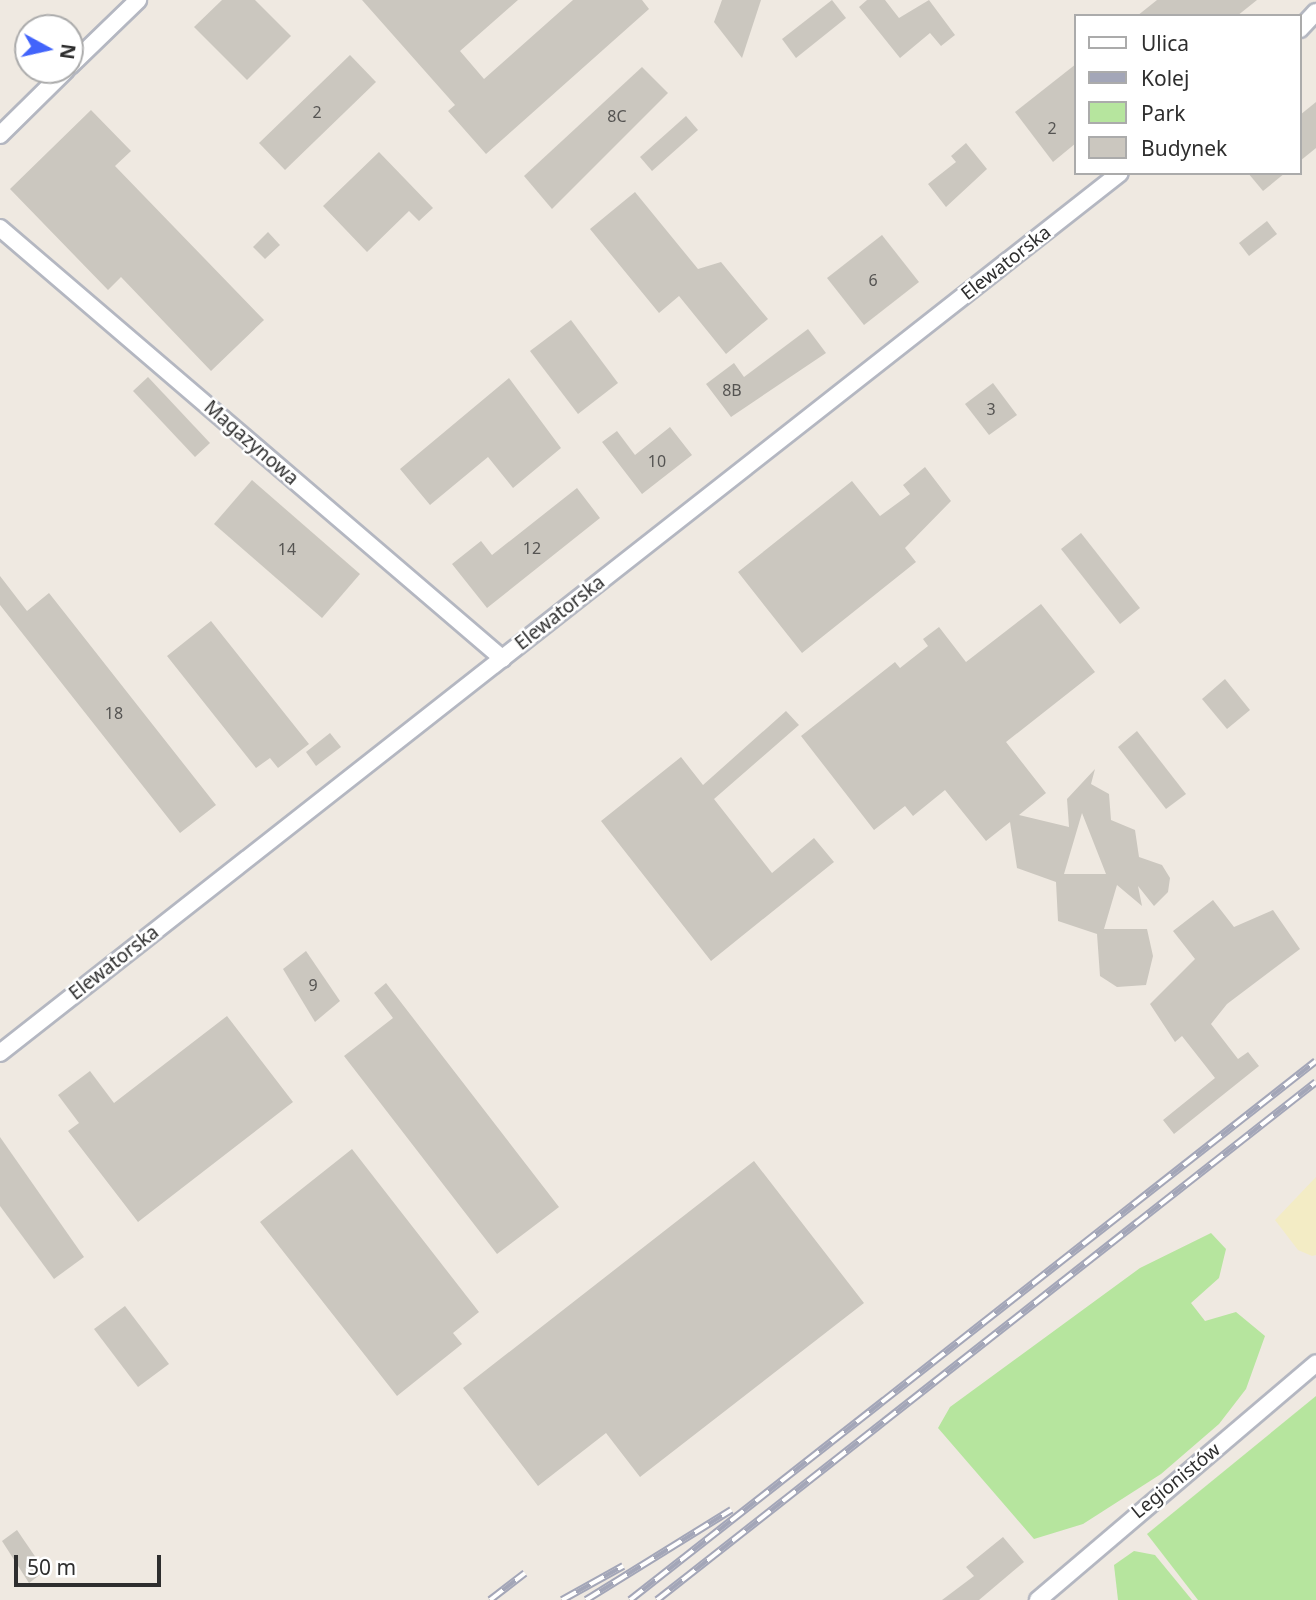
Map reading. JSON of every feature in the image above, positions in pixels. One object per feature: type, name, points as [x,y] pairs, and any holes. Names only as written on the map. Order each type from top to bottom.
[{"type":"street","points":[[84,52],[138,0]]},
{"type":"street","points":[[1302,27],[1316,12]]},
{"type":"street","points":[[0,135],[52,84]]},
{"type":"street","name":"Elewatorska","points":[[0,1053],[1117,175]]},
{"type":"street","name":"Magazynowa","points":[[0,228],[503,659]]},
{"type":"street","name":"Legionistów","points":[[1038,1600],[1316,1363]]},
{"type":"green space","points":[[1211,1233],[1226,1249],[1219,1278],[1191,1303],[1205,1321],[1236,1312],[1265,1336],[1246,1389],[1219,1424],[1161,1474],[1083,1524],[1034,1539],[938,1428],[950,1407],[1140,1268]]},
{"type":"green space","points":[[1316,1396],[1316,1600],[1198,1600],[1147,1534]]},
{"type":"green space","points":[[1134,1551],[1155,1555],[1192,1600],[1118,1600],[1114,1565]]},
{"type":"sand","points":[[1316,1177],[1316,1255],[1312,1256],[1298,1250],[1275,1220]]},
{"type":"building","points":[[222,0],[255,0],[291,36],[247,80],[194,27]]},
{"type":"building","points":[[362,0],[518,0],[460,51],[484,79],[573,0],[642,0],[649,9],[486,154],[448,111],[455,105]]},
{"type":"building","points":[[722,0],[761,0],[742,58],[714,22]]},
{"type":"building","points":[[832,0],[846,18],[796,58],[782,39]]},
{"type":"building","points":[[867,0],[885,0],[899,18],[929,0],[955,35],[941,46],[930,33],[900,58],[859,7]]},
{"type":"building","points":[[1157,0],[1257,0],[1240,14],[1140,14]]},
{"type":"building","points":[[350,55],[376,82],[285,170],[259,143]]},
{"type":"building","points":[[1074,66],[1074,145],[1053,162],[1015,112]]},
{"type":"building","points":[[642,67],[668,93],[552,209],[524,176]]},
{"type":"building","points":[[1316,102],[1316,148],[1302,159],[1302,113]]},
{"type":"building","points":[[91,110],[131,151],[115,166],[264,320],[211,371],[121,277],[108,290],[10,189]]},
{"type":"building","points":[[686,116],[698,130],[652,171],[640,157]]},
{"type":"building","points":[[966,143],[987,169],[946,207],[928,184],[956,162],[951,156]]},
{"type":"building","points":[[379,152],[433,208],[419,221],[409,211],[367,252],[323,206]]},
{"type":"building","points":[[1250,175],[1283,175],[1263,191]]},
{"type":"building","points":[[635,192],[698,269],[721,262],[768,319],[726,354],[679,296],[659,313],[590,229]]},
{"type":"building","points":[[1267,221],[1277,234],[1249,256],[1239,243]]},
{"type":"building","points":[[268,232],[280,245],[265,259],[253,247]]},
{"type":"building","points":[[882,235],[919,282],[864,325],[827,278]]},
{"type":"building","points":[[571,320],[618,383],[578,414],[530,351]]},
{"type":"building","points":[[808,329],[826,353],[731,417],[706,384],[734,363],[744,377]]},
{"type":"building","points":[[148,377],[210,443],[195,457],[133,391]]},
{"type":"building","points":[[509,378],[561,448],[513,488],[488,457],[430,505],[400,469]]},
{"type":"building","points":[[993,383],[1017,415],[989,435],[965,404]]},
{"type":"building","points":[[670,427],[692,455],[642,494],[602,442],[617,431],[635,455]]},
{"type":"building","points":[[925,467],[951,501],[905,548],[916,562],[802,653],[738,572],[852,481],[880,516],[910,494],[903,485]]},
{"type":"building","points":[[252,480],[360,574],[322,618],[214,524]]},
{"type":"building","points":[[577,488],[600,518],[487,608],[452,564],[481,541],[492,555]]},
{"type":"building","points":[[1081,533],[1140,608],[1120,624],[1061,549]]},
{"type":"building","points":[[0,576],[27,611],[49,593],[216,805],[180,833],[0,605]]},
{"type":"building","points":[[1041,604],[1095,672],[1006,742],[1046,793],[1019,815],[1069,827],[1067,799],[1095,769],[1091,784],[1109,794],[1111,820],[1135,830],[1139,857],[1162,865],[1170,878],[1168,892],[1154,906],[1138,886],[1142,906],[1117,885],[1104,929],[1147,929],[1153,956],[1146,985],[1117,987],[1100,976],[1097,934],[1058,921],[1056,882],[1017,868],[1010,822],[986,841],[945,790],[913,816],[905,806],[874,830],[801,736],[895,662],[900,668],[928,646],[923,639],[939,627],[966,662]],"holes":[[[1082,813],[1106,874],[1064,874]]]},
{"type":"building","points":[[211,621],[309,744],[278,768],[270,758],[256,768],[167,656]]},
{"type":"building","points":[[1225,679],[1250,710],[1227,729],[1202,699]]},
{"type":"building","points":[[786,711],[799,725],[714,799],[772,873],[814,838],[834,862],[711,961],[601,821],[681,757],[703,785]]},
{"type":"building","points":[[1137,731],[1186,794],[1166,809],[1118,747]]},
{"type":"building","points":[[330,733],[341,747],[316,766],[306,752]]},
{"type":"building","points":[[1213,900],[1234,927],[1273,910],[1300,949],[1227,1004],[1211,1024],[1238,1059],[1248,1052],[1259,1066],[1174,1134],[1163,1120],[1215,1078],[1182,1036],[1175,1042],[1150,1004],[1195,959],[1173,931]]},
{"type":"building","points":[[306,951],[340,1001],[315,1022],[283,969]]},
{"type":"building","points":[[386,983],[559,1207],[497,1254],[344,1056],[393,1018],[374,993]]},
{"type":"building","points":[[227,1016],[293,1102],[138,1222],[68,1131],[79,1123],[58,1095],[90,1071],[114,1103]]},
{"type":"building","points":[[0,1137],[84,1257],[54,1279],[0,1206]]},
{"type":"building","points":[[352,1149],[479,1312],[453,1333],[462,1344],[397,1396],[260,1222]]},
{"type":"building","points":[[754,1161],[864,1303],[640,1477],[606,1433],[538,1486],[463,1388]]},
{"type":"building","points":[[125,1306],[169,1364],[138,1387],[94,1329]]},
{"type":"building","points":[[17,1530],[45,1571],[29,1583],[2,1541]]},
{"type":"building","points":[[1003,1537],[1024,1562],[979,1600],[942,1600],[974,1576],[966,1567]]},
{"type":"railway","points":[[630,1600],[1316,1061]]},
{"type":"railway","points":[[657,1600],[1316,1082]]},
{"type":"railway","points":[[586,1600],[731,1510]]},
{"type":"railway","points":[[562,1600],[623,1566]]},
{"type":"railway","points":[[490,1600],[525,1573]]}]
